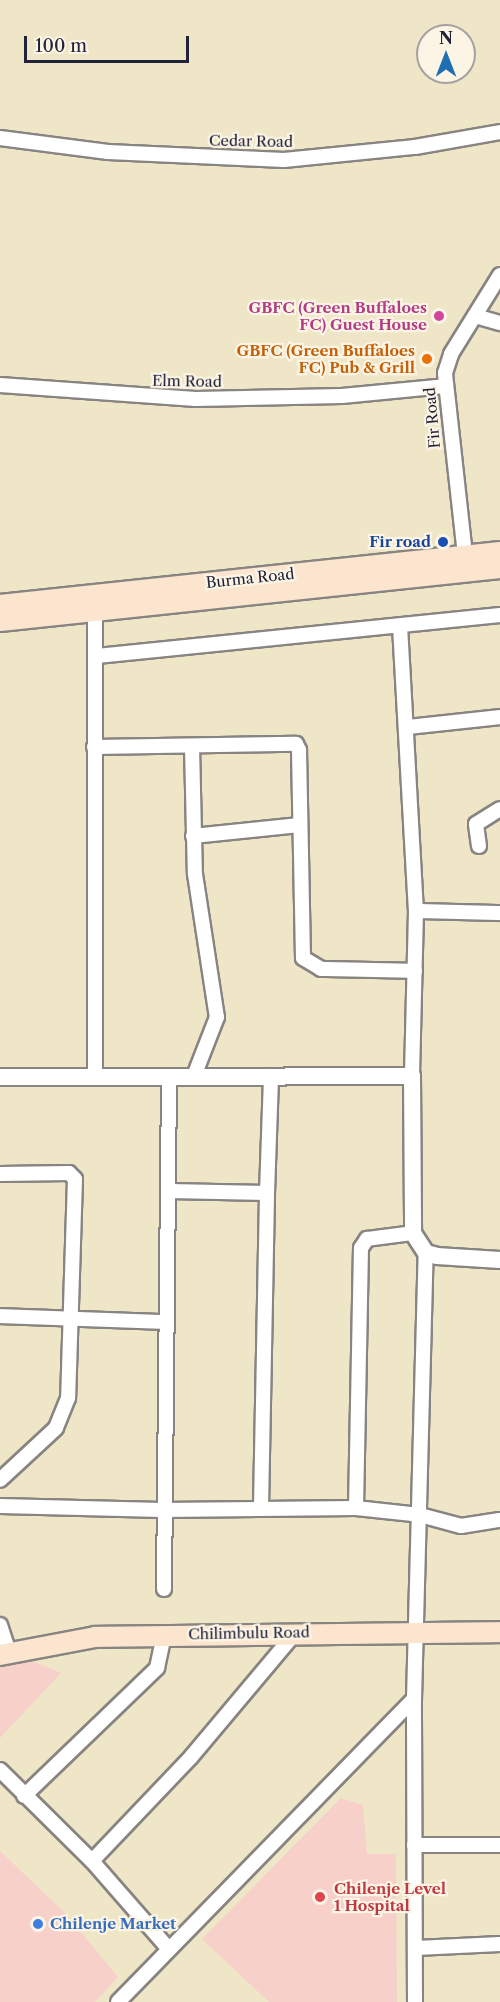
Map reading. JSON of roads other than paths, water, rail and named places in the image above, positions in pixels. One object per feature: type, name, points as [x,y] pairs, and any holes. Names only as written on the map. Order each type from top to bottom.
[{"type":"main road","name":"Burma Road","points":[[0,621],[466,564],[500,552]]},
{"type":"main road","name":"Burma Road","points":[[0,605],[466,564],[500,568]]},
{"type":"main road","name":"Chilimbulu Road","points":[[4,1653],[76,1638],[296,1632],[500,1632]]},
{"type":"street","name":"Cedar Road","points":[[0,138],[108,152],[284,159],[415,147],[500,132]]},
{"type":"street","name":"Fir Road","points":[[466,564],[445,386],[447,362],[500,275]]},
{"type":"street","points":[[475,316],[500,323]]},
{"type":"street","name":"Elm Road","points":[[0,385],[195,399],[342,396],[445,386]]},
{"type":"street","points":[[95,611],[97,656],[94,747],[95,1078]]},
{"type":"street","points":[[97,656],[500,615]]},
{"type":"street","points":[[400,626],[408,727],[416,910],[412,1076],[413,1233],[426,1253],[414,1699],[415,2002]]},
{"type":"street","points":[[408,727],[500,717]]},
{"type":"street","points":[[94,747],[296,744],[299,750],[303,958],[309,965],[329,970],[415,971]]},
{"type":"street","points":[[192,746],[193,836],[198,904],[218,1017],[194,1076]]},
{"type":"street","points":[[479,846],[476,824],[500,808]]},
{"type":"street","points":[[193,836],[299,825]]},
{"type":"street","points":[[416,910],[500,913]]},
{"type":"street","points":[[261,1507],[271,1076]]},
{"type":"street","points":[[0,1077],[412,1076]]},
{"type":"street","points":[[164,1589],[162,1510],[167,1322],[169,1077]]},
{"type":"street","points":[[0,1174],[69,1173],[75,1179],[71,1380],[64,1415],[50,1434],[0,1480]]},
{"type":"street","points":[[169,1191],[267,1193]]},
{"type":"street","points":[[356,1508],[361,1248],[367,1239],[413,1233]]},
{"type":"street","points":[[426,1253],[450,1258],[500,1260]]},
{"type":"street","points":[[0,1316],[167,1322]]},
{"type":"street","points":[[0,1506],[162,1510],[261,1507],[356,1508],[420,1515],[461,1526],[500,1520]]},
{"type":"street","points":[[0,1625],[4,1653]]},
{"type":"street","points":[[92,1861],[191,1757],[296,1632]]},
{"type":"street","points":[[24,1796],[157,1668],[164,1635]]},
{"type":"street","points":[[118,2002],[168,1948],[414,1699]]},
{"type":"street","points":[[0,1770],[92,1861],[168,1948]]},
{"type":"street","points":[[414,1845],[500,1845]]},
{"type":"street","points":[[416,1948],[500,1944]]},
{"type":"place","name":"GBFC (Green Buffaloes FC) Guest House","points":[[439,316]]},
{"type":"place","name":"GBFC (Green Buffaloes FC) Pub & Grill","points":[[427,359]]},
{"type":"place","name":"Fir road","points":[[443,542]]},
{"type":"place","name":"Chilenje Level 1 Hospital","points":[[320,1897]]},
{"type":"place","name":"Chilenje Market","points":[[38,1924]]}]
